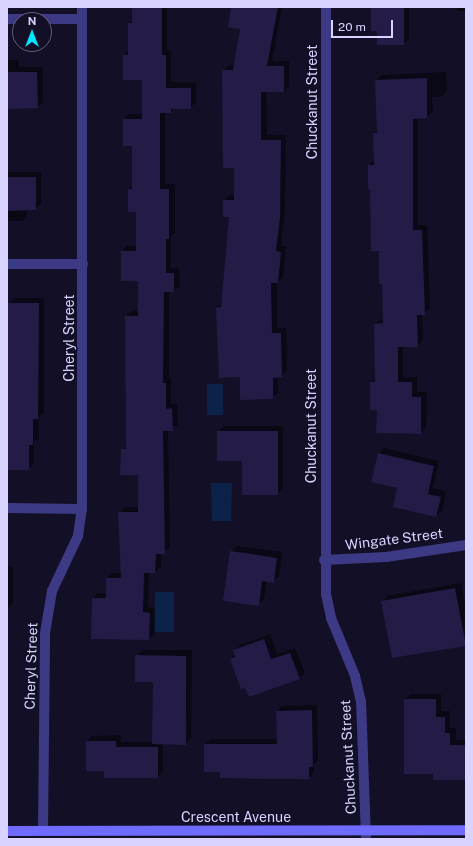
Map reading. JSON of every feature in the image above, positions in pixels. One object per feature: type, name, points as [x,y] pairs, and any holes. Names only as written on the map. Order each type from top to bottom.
[{"type":"street","name":"Cheryl Street","points":[[42,831],[45,633],[52,591],[78,536],[82,509],[82,7]]},
{"type":"street","name":"Chuckanut Street","points":[[326,7],[324,560],[328,606],[355,676],[361,701],[366,835]]},
{"type":"street","points":[[7,19],[82,20]]},
{"type":"street","points":[[7,264],[83,264]]},
{"type":"street","points":[[7,508],[82,509]]},
{"type":"street","name":"Wingate Street","points":[[324,560],[386,557],[466,545]]},
{"type":"street","name":"Crescent Avenue","points":[[7,831],[366,835],[466,830]]},
{"type":"water","points":[[207,384],[223,384],[223,415],[207,415]]},
{"type":"water","points":[[211,483],[232,483],[231,521],[212,521]]},
{"type":"water","points":[[155,592],[174,592],[174,632],[154,632]]},
{"type":"building","points":[[132,7],[162,7],[162,55],[166,55],[166,88],[191,88],[191,109],[171,109],[171,113],[160,113],[160,189],[169,189],[169,239],[166,239],[166,273],[174,273],[174,292],[164,292],[163,383],[166,383],[166,409],[172,408],[173,431],[163,431],[165,554],[156,554],[155,573],[144,573],[143,612],[150,613],[149,640],[91,639],[92,598],[106,598],[106,578],[121,578],[118,512],[138,512],[138,475],[120,475],[121,449],[126,449],[125,316],[138,316],[138,281],[121,281],[121,251],[136,251],[136,212],[128,212],[128,189],[132,189],[132,146],[123,146],[123,119],[142,119],[142,80],[123,80],[123,55],[128,55],[128,23],[132,23]]},
{"type":"building","points":[[231,7],[278,7],[267,66],[284,66],[284,92],[261,92],[261,140],[281,140],[280,217],[276,251],[281,252],[278,283],[271,283],[272,333],[281,333],[282,377],[273,378],[273,399],[240,400],[240,377],[219,378],[216,308],[221,307],[229,217],[223,217],[223,200],[234,200],[234,168],[223,168],[222,70],[233,70],[240,29],[228,27]]},
{"type":"building","points":[[371,7],[404,7],[404,45],[377,45],[377,31],[371,31]]},
{"type":"building","points":[[7,72],[37,72],[38,108],[7,109]]},
{"type":"building","points":[[427,78],[427,118],[413,119],[413,230],[422,230],[425,315],[417,315],[418,347],[398,347],[398,382],[412,382],[412,397],[421,397],[421,434],[376,433],[377,410],[370,410],[370,382],[375,382],[374,324],[383,323],[382,284],[379,284],[379,251],[371,251],[370,189],[368,189],[368,165],[374,165],[373,133],[377,133],[375,80]]},
{"type":"building","points":[[7,177],[36,177],[36,210],[7,211]]},
{"type":"building","points":[[8,303],[39,303],[38,419],[33,419],[33,445],[29,445],[29,470],[7,470]]},
{"type":"building","points":[[217,431],[278,431],[278,495],[242,495],[242,461],[217,461]]},
{"type":"building","points":[[378,453],[434,466],[428,494],[441,497],[436,517],[393,507],[397,488],[371,482]]},
{"type":"building","points":[[230,551],[277,558],[274,583],[262,581],[259,606],[223,601]]},
{"type":"building","points":[[455,588],[466,646],[392,658],[381,601]]},
{"type":"building","points":[[264,639],[271,659],[290,653],[300,679],[249,697],[245,688],[241,689],[230,659],[235,657],[233,650]]},
{"type":"building","points":[[135,655],[186,656],[186,745],[152,744],[153,682],[135,682]]},
{"type":"building","points":[[404,699],[436,699],[436,717],[445,717],[445,733],[450,733],[450,745],[466,745],[466,780],[433,780],[433,774],[404,774]]},
{"type":"building","points":[[312,710],[313,767],[309,767],[309,779],[220,778],[220,772],[204,772],[204,744],[277,744],[276,711]]},
{"type":"building","points":[[86,741],[116,741],[116,747],[158,747],[158,778],[104,778],[104,771],[86,771]]}]
